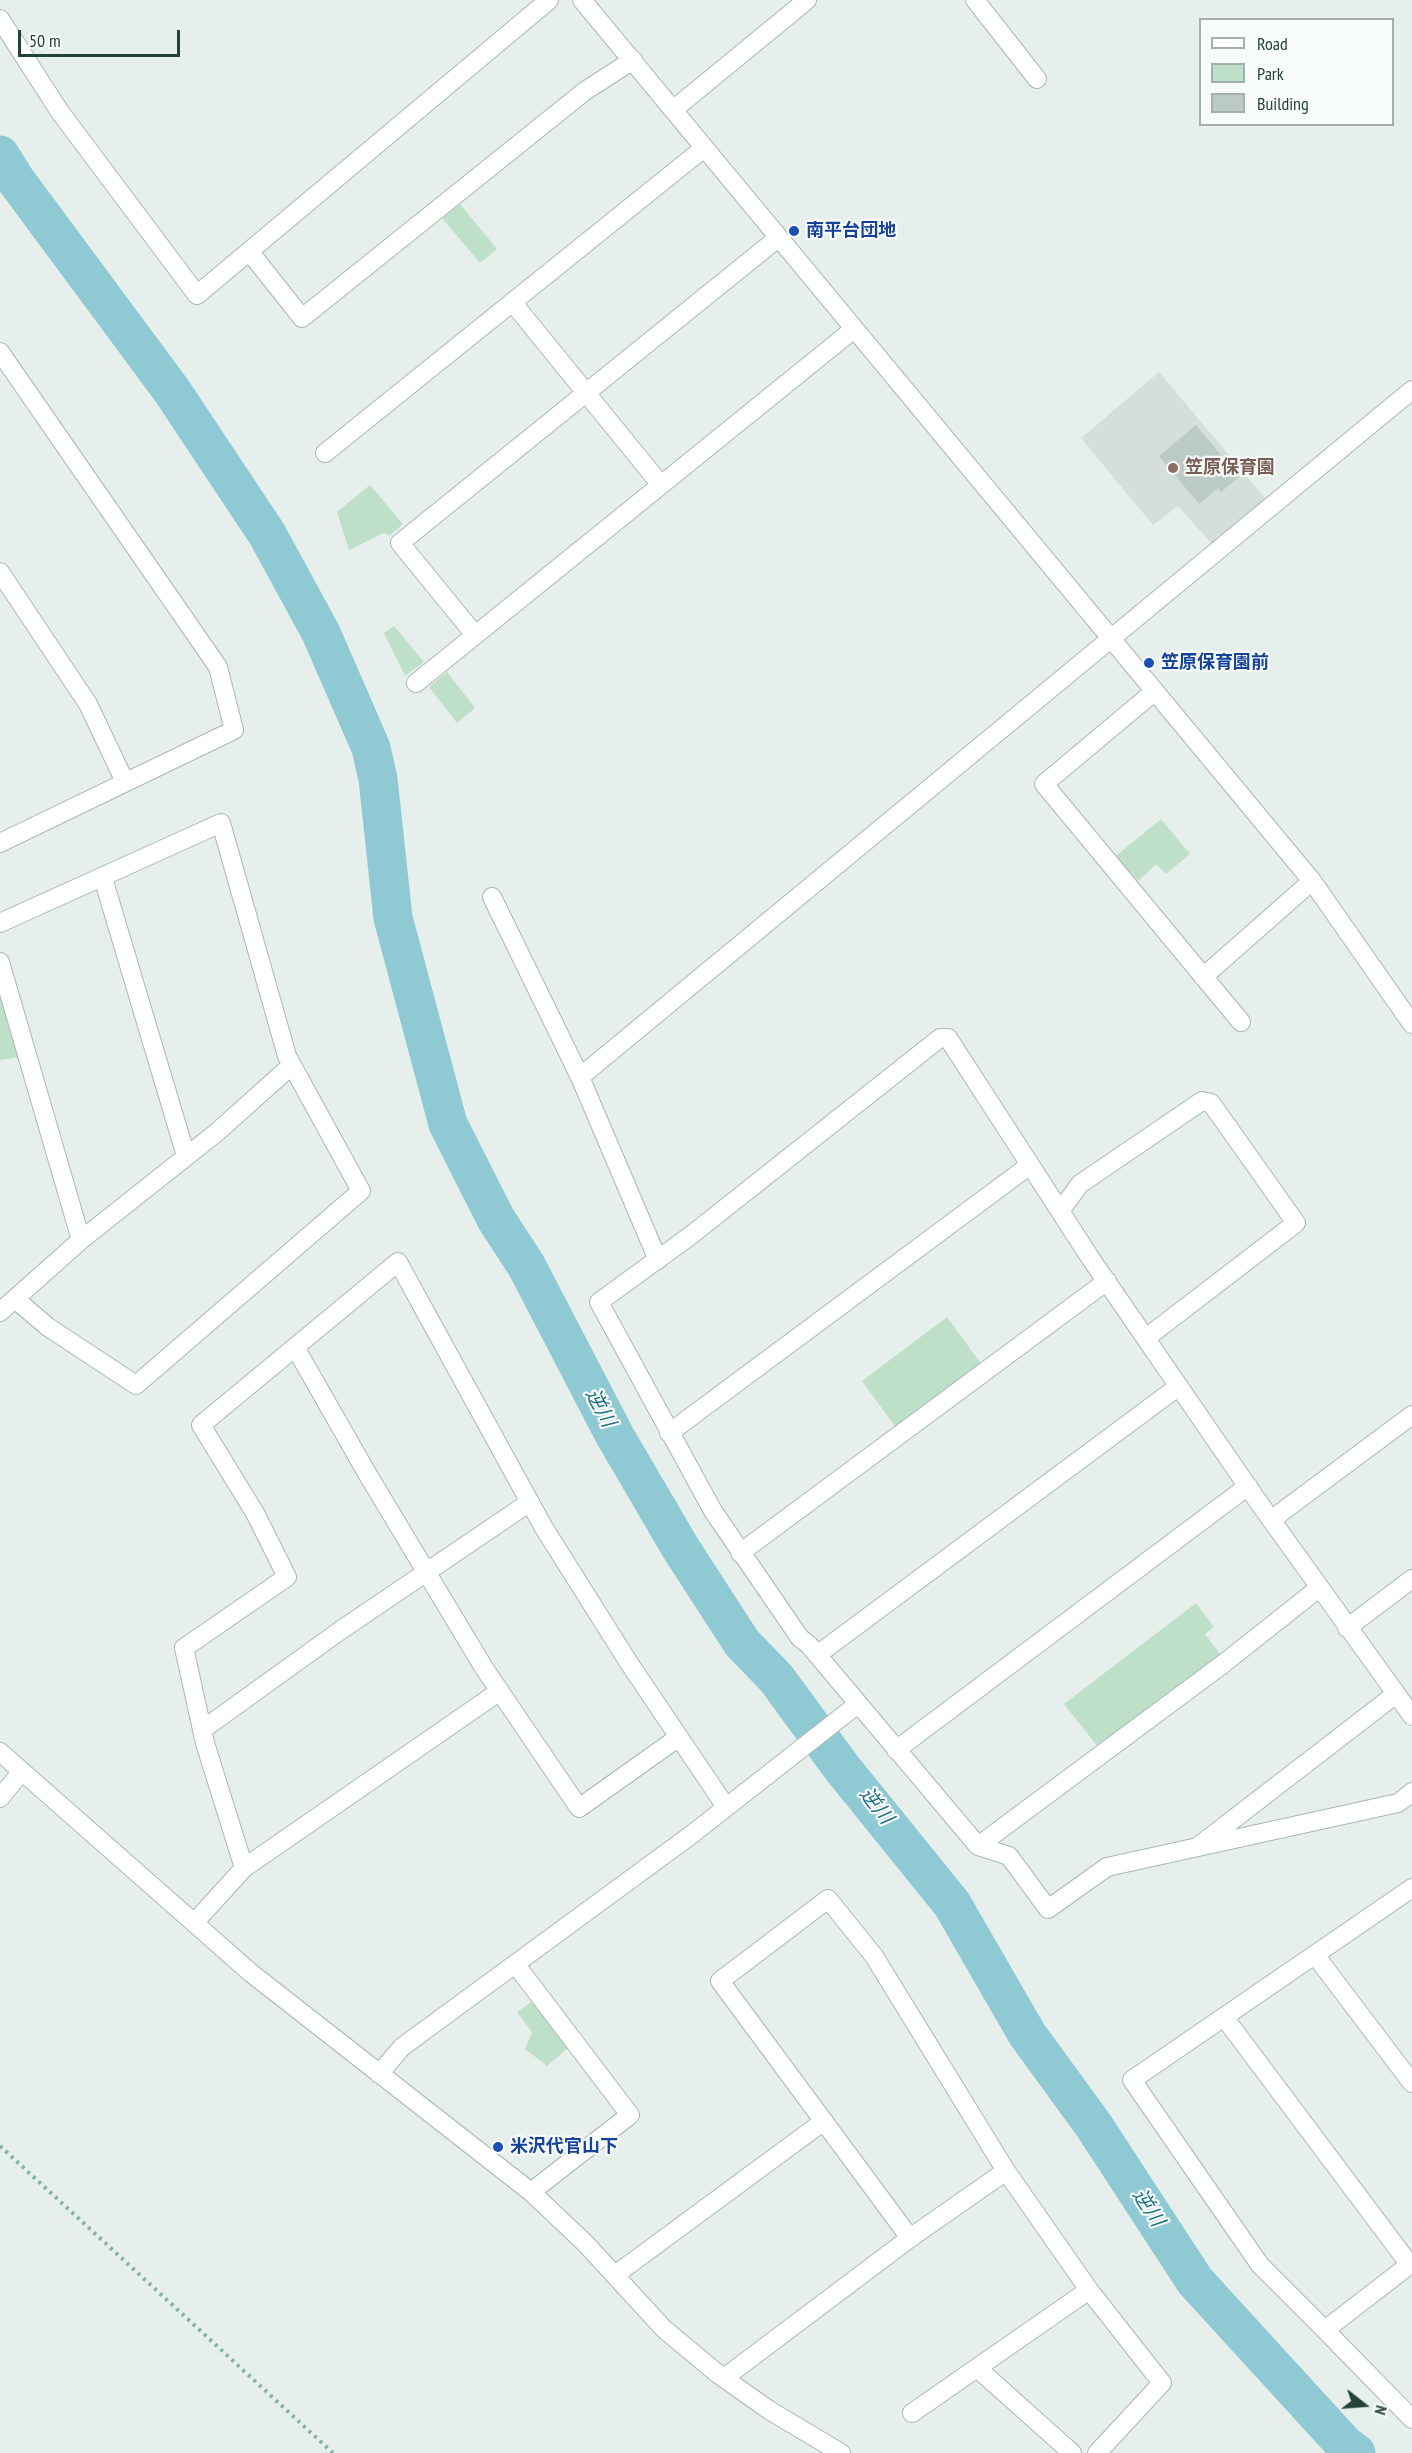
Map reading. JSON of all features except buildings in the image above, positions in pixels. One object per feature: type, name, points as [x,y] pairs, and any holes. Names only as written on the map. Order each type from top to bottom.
[{"type":"street","points":[[0,19],[60,112],[196,294],[549,0]]},
{"type":"street","points":[[582,0],[1312,881],[1412,1024]]},
{"type":"street","points":[[673,111],[807,0]]},
{"type":"street","points":[[975,0],[1037,79]]},
{"type":"street","points":[[249,251],[302,318],[585,91],[633,60]]},
{"type":"street","points":[[325,453],[704,148]]},
{"type":"street","points":[[475,635],[400,543],[778,238]]},
{"type":"street","points":[[513,303],[662,485]]},
{"type":"street","points":[[416,683],[854,328]]},
{"type":"street","points":[[0,352],[218,668],[234,730],[0,843]]},
{"type":"street","points":[[580,1077],[1111,636],[1412,390]]},
{"type":"street","points":[[0,573],[87,704],[125,782]]},
{"type":"street","points":[[1155,691],[1044,784],[1241,1022]]},
{"type":"street","points":[[0,923],[221,823],[292,1065],[361,1191],[136,1384],[48,1327],[15,1299]]},
{"type":"street","points":[[103,878],[186,1156]]},
{"type":"street","points":[[1203,977],[1312,881]]},
{"type":"street","points":[[492,897],[580,1077],[657,1260]]},
{"type":"street","points":[[0,962],[81,1240]]},
{"type":"street","points":[[1412,1716],[1347,1628],[1146,1338],[1060,1211],[948,1038],[940,1038],[657,1260],[598,1302],[669,1433],[740,1553],[800,1638],[817,1655],[978,1846],[1009,1856],[1048,1909],[1107,1867],[1398,1803],[1412,1792]]},
{"type":"street","points":[[0,1312],[81,1240],[216,1133],[292,1065]]},
{"type":"street","points":[[1060,1211],[1080,1184],[1202,1101],[1211,1103],[1296,1222],[1146,1338]]},
{"type":"street","points":[[669,1433],[1030,1165]]},
{"type":"street","points":[[244,1868],[202,1730],[184,1648],[287,1577],[255,1513],[201,1425],[398,1262],[530,1502],[629,1663],[726,1807]]},
{"type":"street","points":[[740,1553],[1107,1281]]},
{"type":"street","points":[[295,1347],[426,1572],[500,1691],[579,1808],[679,1737]]},
{"type":"street","points":[[817,1655],[1179,1386]]},
{"type":"street","points":[[1271,1520],[1412,1415]]},
{"type":"street","points":[[896,1750],[1248,1486]]},
{"type":"street","points":[[202,1730],[341,1630],[530,1502]]},
{"type":"street","points":[[1347,1628],[1412,1579]]},
{"type":"street","points":[[978,1846],[1223,1664],[1319,1588]]},
{"type":"street","points":[[194,1923],[244,1868],[500,1691]]},
{"type":"street","points":[[1196,1848],[1396,1694]]},
{"type":"street","points":[[379,2074],[402,2047],[516,1965],[858,1704]]},
{"type":"street","points":[[0,1752],[251,1973],[531,2192],[585,2242],[664,2329],[724,2378],[769,2410],[842,2453]]},
{"type":"street","points":[[0,1798],[22,1771]]},
{"type":"street","points":[[1411,1890],[1132,2080],[1260,2265],[1412,2419]]},
{"type":"street","points":[[910,2238],[720,1981],[828,1899],[874,1956],[1006,2171],[1089,2290],[1162,2383],[1097,2453]]},
{"type":"street","points":[[1315,1955],[1412,2083]]},
{"type":"street","points":[[516,1965],[630,2115],[531,2192]]},
{"type":"street","points":[[1224,2017],[1411,2264],[1325,2330]]},
{"type":"street","points":[[615,2275],[824,2121]]},
{"type":"street","points":[[724,2378],[910,2238],[1006,2171]]},
{"type":"street","points":[[912,2413],[1089,2290]]},
{"type":"street","points":[[977,2368],[1072,2453]]},
{"type":"path","points":[[0,2146],[333,2453]]},
{"type":"shaded area","name":"笠原保育園","points":[[1159,372],[1266,499],[1213,545],[1178,506],[1153,525],[1081,438]]},
{"type":"green space","points":[[460,204],[497,249],[480,263],[442,218]]},
{"type":"green space","points":[[370,485],[403,524],[390,535],[383,533],[349,550],[337,512]]},
{"type":"green space","points":[[394,626],[424,662],[405,676],[384,633]]},
{"type":"green space","points":[[447,672],[475,708],[457,723],[429,687]]},
{"type":"green space","points":[[1161,819],[1190,854],[1166,874],[1156,864],[1138,881],[1116,856]]},
{"type":"green space","points":[[0,984],[20,1057],[0,1060]]},
{"type":"green space","points":[[947,1317],[982,1365],[897,1429],[862,1381]]},
{"type":"green space","points":[[1196,1603],[1214,1627],[1205,1634],[1221,1655],[1099,1748],[1064,1704]]},
{"type":"green space","points":[[534,2000],[569,2047],[547,2066],[525,2049],[532,2032],[517,2012]]},
{"type":"waterway","name":"逆川","points":[[0,155],[15,179],[172,391],[267,534],[321,633],[371,748],[378,779],[393,918],[448,1124],[496,1219],[526,1265],[615,1436],[680,1547],[742,1643],[776,1678],[842,1768],[952,1904],[1027,2034],[1094,2126],[1195,2281],[1344,2444],[1356,2453]]},
{"type":"place","name":"南平台団地","points":[[794,231]]},
{"type":"place","name":"笠原保育園","points":[[1173,468]]},
{"type":"place","name":"笠原保育園前","points":[[1149,663]]},
{"type":"place","name":"米沢代官山下","points":[[498,2147]]}]
